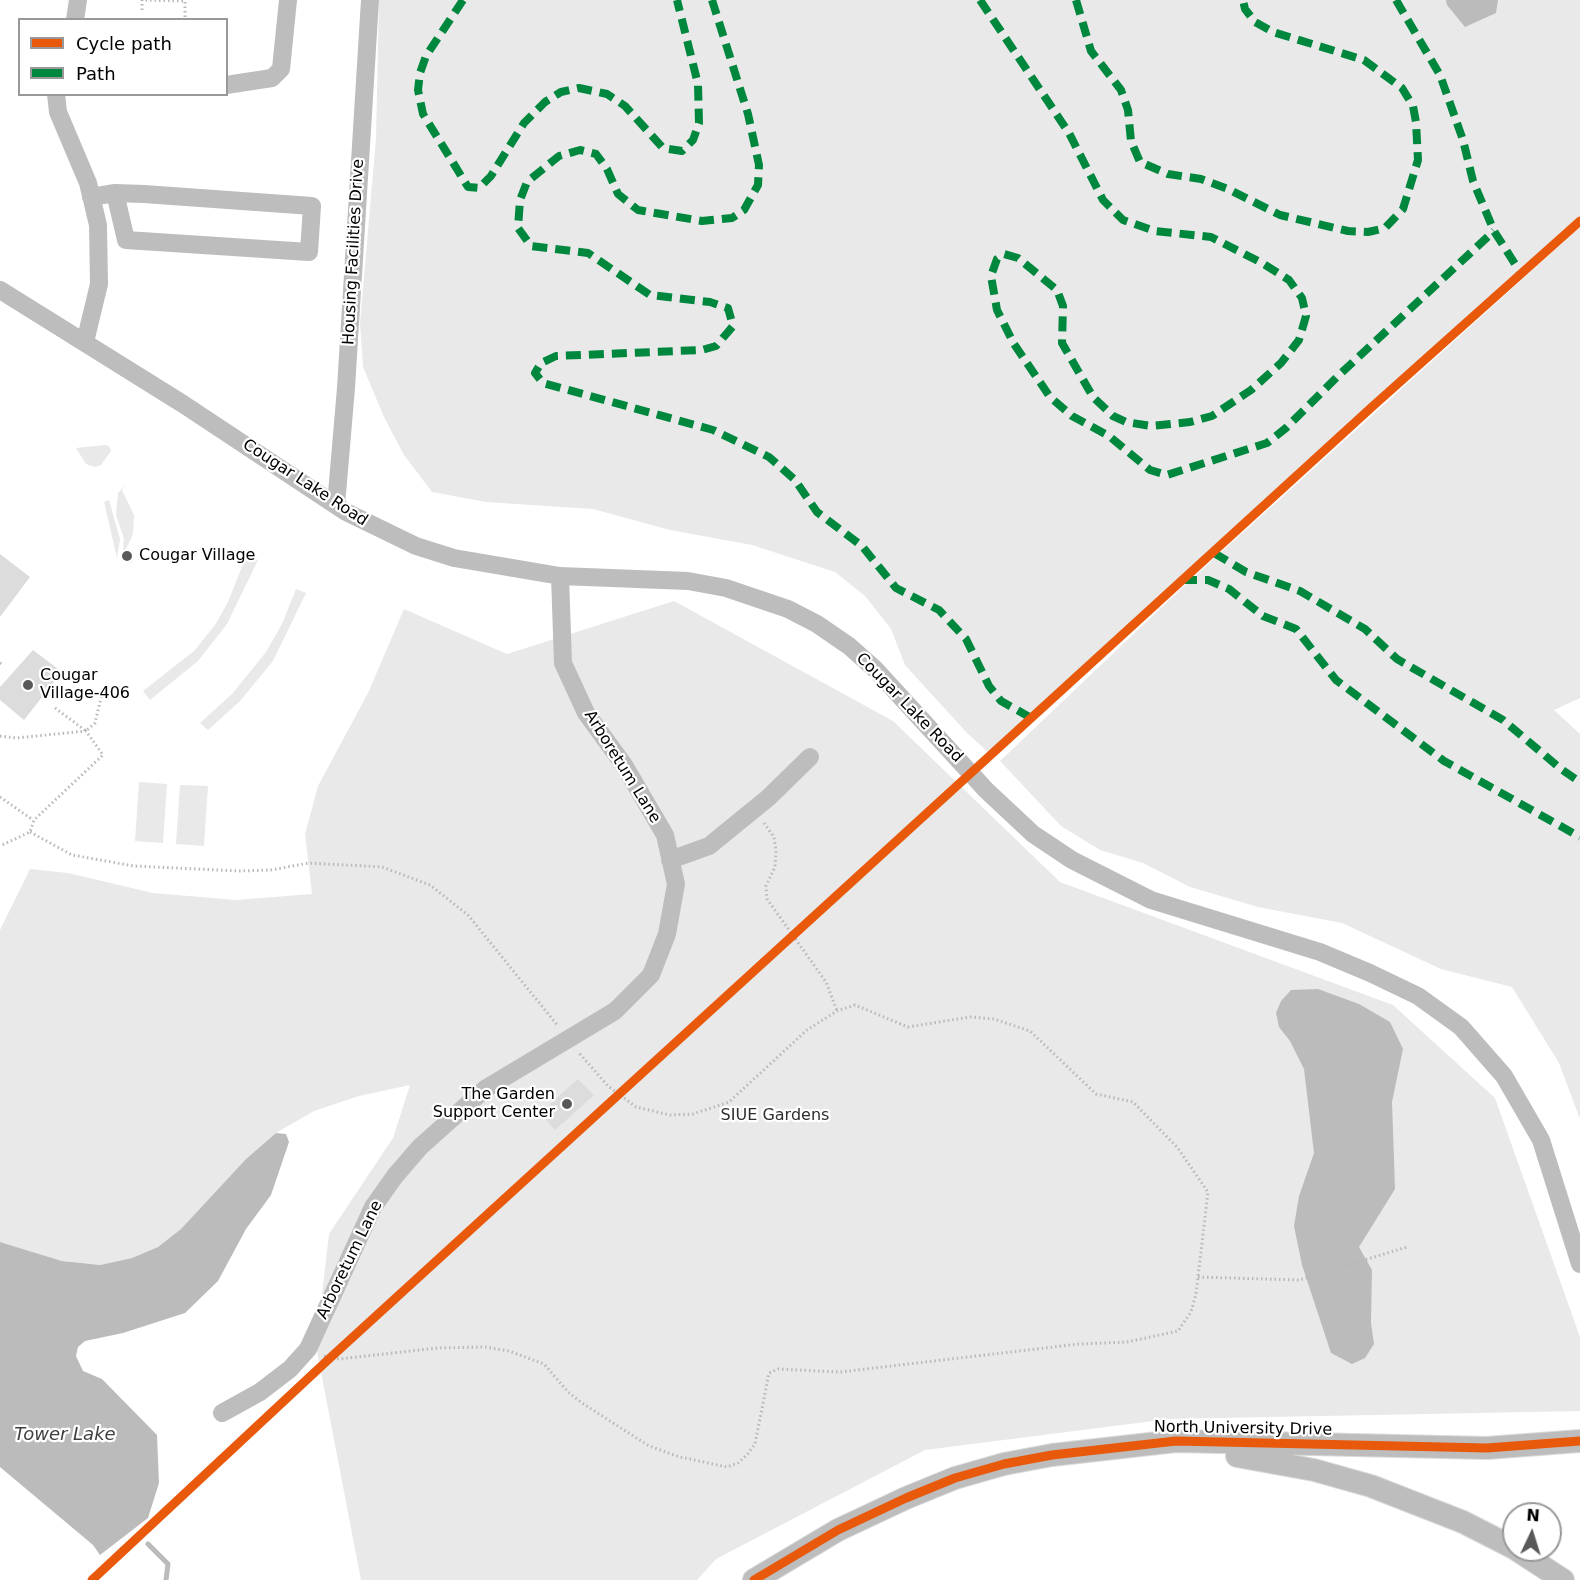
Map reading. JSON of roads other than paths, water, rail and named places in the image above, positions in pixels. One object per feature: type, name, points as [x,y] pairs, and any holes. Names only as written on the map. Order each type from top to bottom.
[{"type":"main road","name":"North University Drive","points":[[754,1580],[838,1530],[955,1478],[1043,1456],[1126,1449],[1138,1444],[1176,1442],[1487,1448],[1580,1441]]},
{"type":"main road","points":[[1138,1444],[1264,1459],[1314,1470],[1412,1500],[1502,1542]]},
{"type":"main road","points":[[1535,1562],[1563,1580]]},
{"type":"street","points":[[75,18],[78,0]]},
{"type":"street","points":[[228,85],[272,78],[280,69],[288,0]]},
{"type":"street","name":"Housing Facilities Drive","points":[[336,505],[346,388],[370,0]]},
{"type":"street","points":[[56,96],[58,112],[73,143],[91,197],[100,248],[99,284],[86,342]]},
{"type":"street","points":[[91,197],[114,193],[312,206],[309,252],[126,240],[114,193]]},
{"type":"street","name":"Cougar Lake Road","points":[[0,290],[86,342],[336,505],[383,531],[454,558],[560,576],[688,581],[726,588],[788,609],[817,624],[858,653],[986,790],[1034,834],[1072,860],[1151,900],[1320,952],[1370,973],[1436,1007],[1484,1050],[1525,1109],[1541,1140],[1580,1264]]},
{"type":"street","name":"Arboretum Lane","points":[[222,1413],[260,1392],[290,1369],[308,1349],[373,1207],[420,1147],[485,1089],[615,1011],[651,975],[667,934],[676,884],[665,835],[624,765],[586,713],[563,663],[560,576]]},
{"type":"street","points":[[670,860],[709,846],[768,798],[810,757]]},
{"type":"water","points":[[1446,0],[1498,0],[1496,13],[1465,27],[1447,5]]},
{"type":"water","points":[[1318,989],[1359,1004],[1390,1022],[1403,1049],[1392,1102],[1395,1189],[1359,1247],[1372,1270],[1371,1323],[1374,1344],[1365,1358],[1352,1364],[1331,1353],[1302,1265],[1294,1226],[1299,1196],[1314,1153],[1304,1069],[1290,1041],[1279,1027],[1276,1013],[1281,1001],[1291,990]]},
{"type":"water","name":"Tower Lake","points":[[276,1133],[286,1134],[289,1142],[271,1195],[246,1229],[218,1281],[185,1313],[123,1333],[85,1341],[78,1347],[76,1356],[83,1371],[102,1379],[157,1435],[159,1483],[148,1518],[100,1555],[93,1545],[0,1467],[0,1242],[62,1261],[100,1265],[132,1258],[158,1247],[181,1229],[246,1159]]},
{"type":"waterway","points":[[148,1544],[168,1564],[166,1580]]},
{"type":"place","name":"Cougar Village","points":[[127,556]]},
{"type":"place","name":"Cougar Village-406","points":[[28,685]]},
{"type":"place","name":"The Garden Support Center","points":[[567,1104]]},
{"type":"park label","name":"SIUE Gardens","points":[[775,1116]]}]
